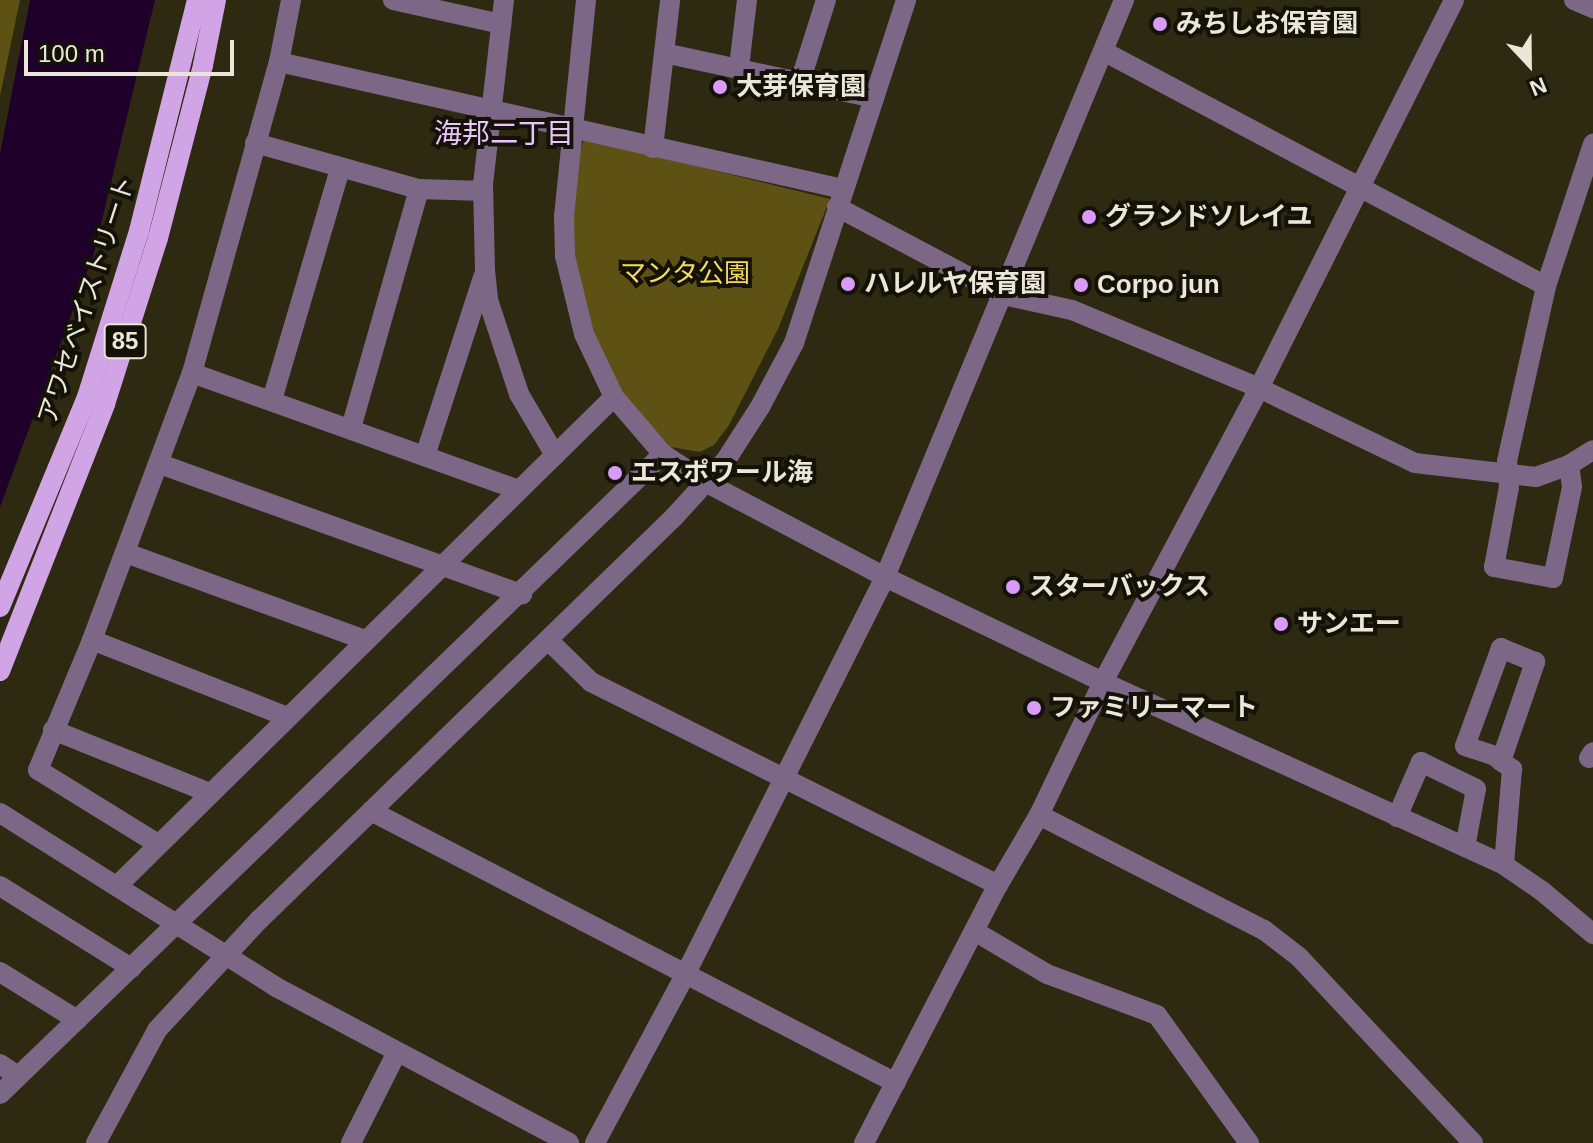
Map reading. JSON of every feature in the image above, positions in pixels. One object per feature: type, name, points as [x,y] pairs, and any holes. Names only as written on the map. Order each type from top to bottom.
[{"type":"main road","name":"アワセベイストリート","points":[[0,607],[87,397],[139,231],[197,0]]},
{"type":"main road","name":"アワセベイストリート","points":[[0,671],[105,404],[158,238],[203,65],[216,0]]},
{"type":"street","points":[[158,844],[38,770],[126,553],[192,373],[279,62],[291,0]]},
{"type":"street","points":[[393,0],[427,4],[501,24]]},
{"type":"street","points":[[504,0],[483,191],[488,300],[516,386],[555,455]]},
{"type":"street","points":[[586,0],[564,215],[565,256],[584,334],[614,397],[663,454],[707,483],[885,577],[1103,682],[1504,865],[1542,891],[1593,934]]},
{"type":"street","points":[[653,148],[670,0]]},
{"type":"street","points":[[739,67],[747,0]]},
{"type":"street","points":[[800,82],[826,0]]},
{"type":"street","points":[[96,1143],[157,1030],[259,920],[707,483],[760,407],[794,343],[906,0]]},
{"type":"street","points":[[595,1143],[686,973],[885,577],[1124,0]]},
{"type":"street","points":[[864,1143],[998,885],[1039,815],[1103,682],[1259,388],[1454,0]]},
{"type":"street","points":[[1574,0],[1593,8]]},
{"type":"street","points":[[1103,51],[1546,286]]},
{"type":"street","points":[[664,53],[874,98]]},
{"type":"street","points":[[279,62],[653,148],[840,198],[1003,295],[1072,310],[1259,388],[1415,463],[1536,477],[1569,465],[1593,450]]},
{"type":"street","points":[[255,143],[419,189],[483,191]]},
{"type":"street","points":[[1569,465],[1572,487],[1553,578],[1494,567],[1505,520],[1507,461],[1546,286],[1593,144]]},
{"type":"street","points":[[272,400],[340,169]]},
{"type":"street","points":[[351,428],[419,189]]},
{"type":"street","points":[[425,456],[485,270]]},
{"type":"street","points":[[192,373],[519,490]]},
{"type":"street","points":[[117,886],[614,397]]},
{"type":"street","points":[[0,1094],[522,594],[663,454]]},
{"type":"street","points":[[160,464],[522,594]]},
{"type":"street","points":[[126,553],[365,640]]},
{"type":"street","points":[[92,640],[287,717]]},
{"type":"street","points":[[548,640],[591,682],[998,885]]},
{"type":"street","points":[[1501,761],[1535,662],[1501,648],[1465,746],[1512,769],[1504,865]]},
{"type":"street","points":[[53,730],[210,793]]},
{"type":"street","points":[[1397,817],[1421,762],[1476,789],[1465,847]]},
{"type":"street","points":[[371,811],[896,1083]]},
{"type":"street","points":[[0,813],[227,957],[569,1143]]},
{"type":"street","points":[[1039,815],[1264,930],[1299,957],[1473,1143]]},
{"type":"street","points":[[0,886],[131,968]]},
{"type":"street","points":[[976,932],[1047,974],[1157,1015],[1249,1143]]},
{"type":"street","points":[[0,972],[77,1020]]},
{"type":"street","points":[[351,1143],[397,1052]]},
{"type":"street","points":[[0,1064],[18,1076]]},
{"type":"green space","points":[[0,0],[20,0],[0,96]]},
{"type":"green space","name":"マンタ公園","points":[[584,138],[830,199],[778,329],[729,425],[714,445],[700,452],[671,447],[619,391],[589,333],[569,254],[575,169]]},
{"type":"shaded area","points":[[30,0],[155,0],[94,253],[0,507],[0,154]]},
{"type":"place","name":"みちしお保育園","points":[[1160,24]]},
{"type":"place","name":"大芽保育園","points":[[720,87]]},
{"type":"place","name":"グランドソレイユ","points":[[1089,217]]},
{"type":"place","name":"ハレルヤ保育園","points":[[848,284]]},
{"type":"place","name":"Corpo jun","points":[[1081,285]]},
{"type":"place","name":"エスポワール海","points":[[615,473]]},
{"type":"place","name":"スターバックス","points":[[1013,587]]},
{"type":"place","name":"サンエー","points":[[1281,624]]},
{"type":"place","name":"ファミリーマート","points":[[1034,708]]},
{"type":"district","name":"海邦二丁目","points":[[504,134]]}]
